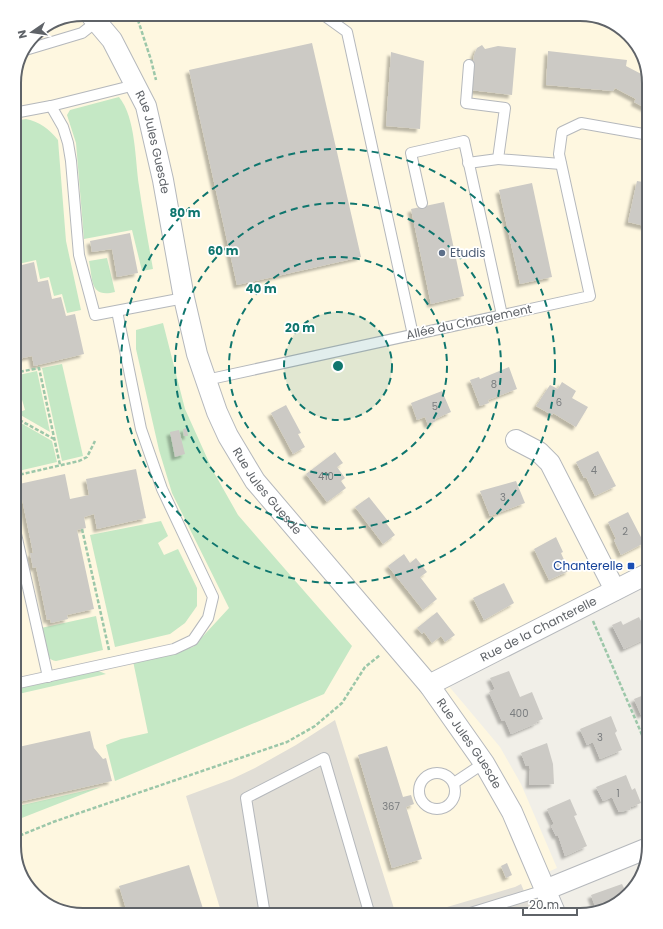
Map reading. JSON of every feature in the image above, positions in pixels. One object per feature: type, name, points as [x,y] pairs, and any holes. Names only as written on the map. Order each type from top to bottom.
[{"type":"street","name":"Rue Jules Guesde","points":[[96,21],[112,40],[146,106],[163,180],[184,298],[206,380],[217,412],[228,436],[255,481],[429,685],[484,763],[512,812],[528,844],[553,908]]},
{"type":"street","points":[[516,440],[539,452],[550,463],[615,590]]},
{"type":"street","name":"Rue de la Chanterelle","points":[[429,685],[642,576]]},
{"type":"street","points":[[546,890],[641,851]]},
{"type":"lane","points":[[52,42],[82,33],[91,21]]},
{"type":"lane","points":[[332,21],[347,32],[414,334]]},
{"type":"lane","points":[[469,65],[466,103],[505,108],[498,159]]},
{"type":"lane","points":[[21,112],[51,106],[135,85]]},
{"type":"lane","points":[[51,106],[63,127],[68,143],[79,255],[95,316],[184,298]]},
{"type":"lane","name":"Allée du Chargement","points":[[206,380],[590,296],[559,154],[562,132],[581,123],[642,134]]},
{"type":"lane","points":[[422,203],[411,153],[464,141],[502,315]]},
{"type":"lane","points":[[468,163],[498,159],[562,164]]},
{"type":"lane","points":[[21,683],[174,649],[193,640],[208,618],[213,597],[162,489],[141,429],[117,311]]},
{"type":"lane","points":[[21,556],[48,677]]},
{"type":"lane","points":[[264,908],[246,798],[324,758],[368,908]]},
{"type":"lane","points":[[454,783],[484,763]]},
{"type":"lane","points":[[487,908],[546,890]]},
{"type":"path","points":[[21,372],[39,368],[60,465]]},
{"type":"path","points":[[21,421],[55,439]]},
{"type":"path","points":[[21,474],[79,461],[87,457],[95,441]]},
{"type":"path","points":[[82,529],[112,663]]},
{"type":"path","points":[[586,604],[642,735]]},
{"type":"path","points":[[21,835],[53,822],[287,742],[315,726],[342,703],[365,667],[394,644]]},
{"type":"shaded area","points":[[83,21],[584,21],[600,24],[614,31],[627,42],[634,52],[640,67],[642,83],[642,578],[442,678],[500,747],[521,784],[557,868],[539,876],[553,908],[79,908],[63,905],[49,898],[36,887],[29,877],[23,862],[21,846],[21,79],[23,67],[30,52],[52,52],[52,29],[63,24]]},
{"type":"shaded area","points":[[335,720],[394,908],[220,908],[186,796],[232,779],[296,745]]},
{"type":"shaded area","points":[[521,884],[531,908],[444,908]]},
{"type":"green space","points":[[119,97],[125,106],[132,128],[153,269],[142,271],[132,230],[84,239],[76,143],[67,115],[70,110]]},
{"type":"green space","points":[[26,119],[44,126],[58,140],[66,241],[81,310],[67,313],[62,294],[54,296],[49,277],[40,279],[36,260],[21,263],[21,120]]},
{"type":"green space","points":[[107,258],[115,292],[107,293],[97,290],[94,286],[89,261]]},
{"type":"green space","points":[[163,323],[185,409],[212,469],[238,515],[352,646],[324,694],[115,781],[106,745],[121,739],[148,733],[133,661],[193,647],[229,608],[172,493],[159,450],[136,349],[136,330]]},
{"type":"green space","points":[[62,364],[83,456],[62,461],[42,368]]},
{"type":"green space","points":[[37,371],[50,432],[21,415],[21,412],[25,410],[21,396],[21,374]]},
{"type":"green space","points":[[21,423],[52,441],[57,462],[21,470]]},
{"type":"green space","points":[[161,521],[168,536],[158,543],[164,555],[178,549],[197,588],[197,606],[185,623],[170,634],[115,647],[90,535]]},
{"type":"green space","points":[[96,616],[103,650],[56,661],[51,660],[48,657],[44,649],[41,628]]},
{"type":"green space","points":[[96,670],[106,674],[21,693],[21,686]]},
{"type":"green space","points":[[101,787],[21,818],[21,805]]},
{"type":"building","points":[[312,43],[361,257],[237,285],[189,70]]},
{"type":"building","points":[[482,45],[485,49],[498,46],[516,48],[512,95],[470,90],[474,55],[477,48]]},
{"type":"building","points":[[548,51],[627,60],[626,66],[641,74],[642,106],[634,102],[636,99],[615,88],[613,91],[546,85]]},
{"type":"building","points":[[391,52],[424,61],[420,129],[386,126]]},
{"type":"building","points":[[637,181],[642,182],[642,225],[628,222]]},
{"type":"building","points":[[532,183],[552,277],[520,284],[499,190]]},
{"type":"building","points":[[444,202],[464,296],[431,304],[411,209]]},
{"type":"building","points":[[130,233],[138,273],[117,277],[112,249],[92,252],[90,241]]},
{"type":"building","points":[[34,262],[38,282],[48,280],[52,299],[61,297],[66,316],[75,314],[84,354],[34,366],[32,356],[21,358],[21,265]]},
{"type":"building","points":[[509,367],[517,389],[488,400],[489,403],[480,406],[470,380],[479,377],[480,379]]},
{"type":"building","points":[[562,382],[576,391],[572,398],[588,407],[576,427],[553,413],[552,415],[536,406],[550,385],[558,389]]},
{"type":"building","points":[[442,391],[451,412],[435,419],[436,421],[428,425],[425,417],[417,420],[411,403]]},
{"type":"building","points":[[286,405],[301,433],[298,434],[305,447],[293,454],[271,413]]},
{"type":"building","points":[[187,428],[188,436],[184,436],[183,429]]},
{"type":"building","points":[[179,430],[185,454],[175,457],[170,432]]},
{"type":"building","points":[[598,451],[616,486],[595,496],[586,477],[584,478],[576,462]]},
{"type":"building","points":[[335,452],[343,463],[337,467],[345,478],[341,481],[346,488],[327,502],[306,474]]},
{"type":"building","points":[[136,469],[146,518],[97,529],[94,514],[84,517],[86,528],[77,530],[94,609],[67,615],[68,619],[51,623],[50,619],[47,620],[36,567],[33,568],[30,553],[33,553],[21,494],[21,484],[65,474],[70,499],[89,495],[86,479]]},
{"type":"building","points":[[516,481],[525,503],[490,516],[480,491]]},
{"type":"building","points":[[369,497],[388,521],[386,523],[395,535],[383,544],[355,507]]},
{"type":"building","points":[[628,512],[642,539],[642,544],[621,555],[614,540],[616,539],[608,522]]},
{"type":"building","points":[[556,537],[569,571],[549,580],[534,549]]},
{"type":"building","points":[[404,554],[410,563],[416,558],[427,572],[420,577],[437,599],[423,610],[388,566]]},
{"type":"building","points":[[504,583],[514,603],[484,620],[473,598]]},
{"type":"building","points":[[437,612],[455,635],[445,642],[441,636],[432,643],[424,632],[422,634],[417,628]]},
{"type":"building","points":[[639,617],[642,623],[642,640],[624,649],[612,625],[621,621],[623,625]]},
{"type":"building","points":[[509,671],[520,697],[532,692],[543,719],[511,734],[505,720],[502,721],[489,692],[495,689],[490,678]]},
{"type":"building","points":[[642,696],[641,715],[634,699]]},
{"type":"building","points":[[611,716],[617,731],[615,733],[622,750],[600,759],[593,742],[587,745],[580,729]]},
{"type":"building","points":[[90,731],[94,748],[103,759],[106,758],[112,781],[21,801],[21,746]]},
{"type":"building","points":[[547,743],[553,764],[554,784],[529,785],[530,769],[529,766],[526,766],[521,753]]},
{"type":"building","points":[[387,746],[403,797],[411,795],[414,804],[406,807],[422,859],[392,868],[358,755]]},
{"type":"building","points":[[626,775],[632,790],[635,788],[641,803],[631,807],[630,810],[619,812],[612,797],[603,801],[596,787]]},
{"type":"building","points":[[570,799],[577,815],[574,816],[587,846],[565,856],[558,835],[556,836],[551,826],[554,824],[547,809]]},
{"type":"building","points":[[507,863],[512,875],[506,878],[501,866]]},
{"type":"building","points":[[189,865],[203,908],[126,908],[119,886]]},
{"type":"building","points":[[622,884],[625,889],[611,900],[596,906],[591,895]]},
{"type":"place","name":"Etudis","points":[[442,253]]},
{"type":"place","name":"Chanterelle","points":[[631,566]]}]
